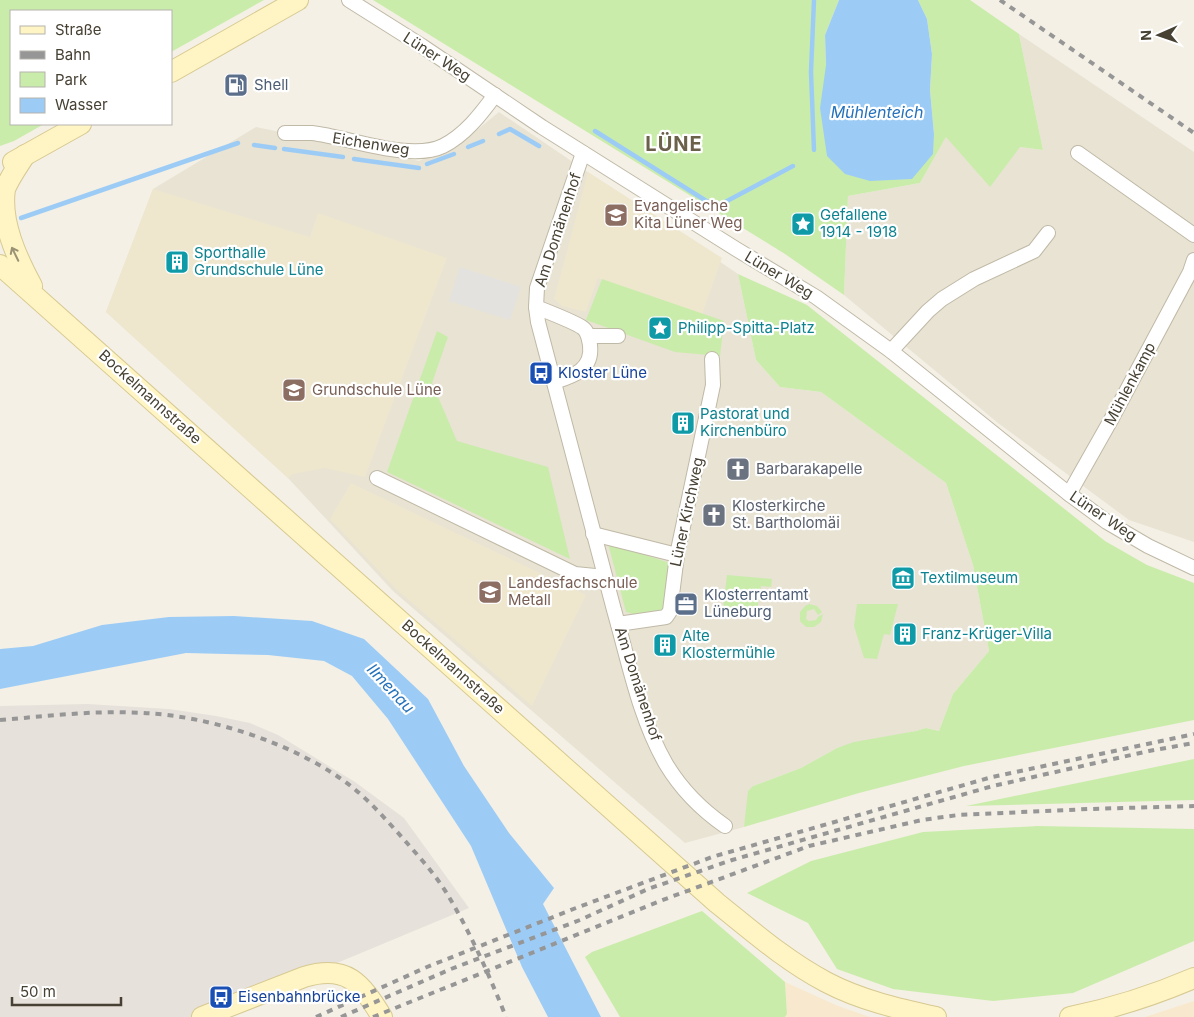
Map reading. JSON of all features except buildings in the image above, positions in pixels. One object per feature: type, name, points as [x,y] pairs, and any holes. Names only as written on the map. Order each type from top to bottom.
[{"type":"main road","points":[[172,71],[298,0]]},
{"type":"main road","points":[[0,169],[79,125]]},
{"type":"main road","points":[[25,155],[4,190],[1,201],[1,216],[14,253],[38,297]]},
{"type":"main road","name":"Bockelmannstraße","points":[[0,264],[717,903],[789,960],[827,982],[892,1007],[936,1017]]},
{"type":"main road","points":[[202,1017],[320,972],[332,972],[345,976],[361,986],[382,1017]]},
{"type":"main road","points":[[1070,1017],[1108,1010],[1154,995],[1194,978]]},
{"type":"street","name":"Lüner Weg","points":[[348,0],[422,46],[583,153],[816,297],[891,351],[1069,494],[1107,522],[1148,546],[1194,568]]},
{"type":"street","name":"Eichenweg","points":[[285,133],[312,134],[404,151],[422,151],[442,146],[456,137],[469,126],[494,95]]},
{"type":"street","name":"Am Domänenhof","points":[[583,153],[537,288],[536,308],[538,322],[593,534],[643,712],[666,765],[697,804],[725,826]]},
{"type":"street","points":[[1078,153],[1194,235]]},
{"type":"street","points":[[891,351],[928,311],[942,299],[974,279],[1034,251],[1048,233]]},
{"type":"street","name":"Mühlenkamp","points":[[1069,494],[1193,269]]},
{"type":"street","name":"Am Domänenhof","points":[[536,308],[583,328],[589,336]]},
{"type":"street","points":[[554,382],[577,374],[586,364],[591,352],[589,336],[618,336]]},
{"type":"street","name":"Lüner Kirchweg","points":[[618,624],[666,616],[670,611],[677,555],[713,385],[712,359]]},
{"type":"street","points":[[377,478],[575,574],[605,577]]},
{"type":"street","points":[[593,534],[677,555]]},
{"type":"shaded area","points":[[1019,34],[1194,152],[1194,542],[1129,520],[998,423],[844,295],[848,196],[920,183],[946,137],[1043,150]]},
{"type":"shaded area","points":[[499,112],[738,274],[756,360],[780,387],[821,392],[946,483],[973,565],[989,651],[953,694],[939,731],[926,728],[837,748],[801,768],[753,786],[744,827],[685,843],[393,591],[288,478],[106,312],[153,189],[256,127],[419,161],[461,143]]},
{"type":"shaded area","name":"Evangelische Kita Lüner Weg","points":[[588,172],[722,258],[702,315],[598,278],[586,312],[562,306],[554,299]]},
{"type":"shaded area","name":"Grundschule Lüne","points":[[153,189],[310,237],[318,213],[447,258],[365,477],[325,468],[293,474],[288,478],[106,312]]},
{"type":"shaded area","points":[[460,267],[521,287],[510,320],[449,301]]},
{"type":"shaded area","name":"Landesfachschule Metall","points":[[351,483],[586,595],[532,706],[396,589],[330,519]]},
{"type":"shaded area","points":[[87,704],[169,709],[216,716],[250,723],[278,735],[355,782],[404,818],[469,908],[207,1017],[0,1017],[0,706]]},
{"type":"shaded area","points":[[785,982],[838,1006],[870,1017],[785,1017],[787,1014]]},
{"type":"shaded area","points":[[1194,1001],[1194,1017],[1145,1017]]},
{"type":"green space","points":[[0,0],[264,0],[172,51],[172,10],[10,10],[10,125],[42,125],[14,141],[0,146]]},
{"type":"green space","points":[[373,0],[839,0],[825,35],[826,65],[934,134],[930,90],[932,54],[927,19],[918,0],[970,0],[1019,34],[1043,150],[1020,147],[990,187],[946,137],[920,183],[848,196],[844,295],[785,254]]},
{"type":"green space","points":[[738,274],[807,305],[1105,541],[1147,565],[1194,583],[1194,720],[964,766],[859,793],[744,827],[748,791],[753,786],[801,768],[837,748],[854,742],[926,728],[939,731],[953,694],[989,651],[973,565],[946,483],[821,392],[780,387],[756,360]]},
{"type":"green space","points":[[602,279],[724,321],[720,356],[675,352],[586,320]]},
{"type":"green space","points":[[437,331],[448,337],[432,383],[457,441],[548,467],[570,559],[387,472]]},
{"type":"green space","points":[[608,543],[670,563],[667,608],[640,616],[626,612]]},
{"type":"green space","points":[[727,575],[772,579],[771,587],[761,586],[757,611],[723,608]]},
{"type":"green space","points":[[809,604],[817,606],[822,612],[818,615],[814,609],[807,611],[806,619],[809,621],[816,620],[823,614],[821,622],[814,627],[806,627],[800,621],[800,612]]},
{"type":"green space","points":[[857,604],[898,604],[890,635],[884,634],[877,659],[864,658],[854,626]]},
{"type":"green space","points":[[1194,759],[1194,800],[966,806]]},
{"type":"green space","points":[[1038,826],[1194,829],[1194,941],[1073,993],[993,1001],[893,989],[837,969],[808,923],[747,893],[811,861],[923,832]]},
{"type":"green space","points":[[702,911],[785,982],[787,1014],[785,1017],[620,1017],[585,957],[592,952]]},
{"type":"water","name":"Mühlenteich","points":[[839,0],[918,0],[927,19],[932,54],[930,90],[934,134],[933,154],[912,179],[870,181],[845,174],[827,156],[820,108],[826,65],[825,35]]},
{"type":"water","name":"Ilmenau","points":[[234,616],[312,621],[364,639],[428,699],[464,766],[509,833],[554,888],[543,904],[601,1017],[548,1017],[522,967],[471,846],[388,719],[352,676],[324,661],[268,655],[186,653],[0,689],[0,649],[33,646],[102,625],[169,617]]},
{"type":"waterway","points":[[814,0],[811,72],[814,150]]},
{"type":"waterway","points":[[499,134],[510,129],[539,146]]},
{"type":"waterway","points":[[595,131],[708,202],[719,204],[793,166]]},
{"type":"waterway","points":[[468,147],[483,141]]},
{"type":"waterway","points":[[21,218],[238,143]]},
{"type":"waterway","points":[[254,145],[275,148]]},
{"type":"waterway","points":[[284,149],[343,157]]},
{"type":"waterway","points":[[427,164],[454,154]]},
{"type":"waterway","points":[[354,159],[419,168]]},
{"type":"railway","points":[[1000,0],[1194,133]]},
{"type":"railway","points":[[0,720],[108,712],[170,715],[253,735],[307,758],[331,772],[352,787],[374,807],[440,883],[457,911],[487,971],[506,1017]]},
{"type":"railway","points":[[316,1017],[427,967],[712,857],[992,777],[1194,734]]},
{"type":"railway","points":[[341,1017],[451,969],[580,920],[648,889],[732,860],[993,786],[1149,751],[1194,743]]},
{"type":"railway","points":[[373,1017],[660,901],[809,846],[922,820],[958,815],[1194,806]]},
{"type":"place","name":"Shell","points":[[236,85]]},
{"type":"place","name":"Evangelische Kita Lüner Weg","points":[[616,215]]},
{"type":"place","name":"Gefallene 1914 - 1918","points":[[803,224]]},
{"type":"place","name":"Sporthalle Grundschule Lüne","points":[[177,262]]},
{"type":"place","name":"Philipp-Spitta-Platz","points":[[660,328]]},
{"type":"place","name":"Kloster Lüne","points":[[541,373]]},
{"type":"place","name":"Grundschule Lüne","points":[[294,390]]},
{"type":"place","name":"Pastorat und Kirchenbüro","points":[[683,423]]},
{"type":"place","name":"Barbarakapelle","points":[[738,469]]},
{"type":"place","name":"Klosterkirche St. Bartholomäi","points":[[714,515]]},
{"type":"place","name":"Textilmuseum","points":[[903,578]]},
{"type":"place","name":"Landesfachschule Metall","points":[[490,592]]},
{"type":"place","name":"Klosterrentamt Lüneburg","points":[[686,604]]},
{"type":"place","name":"Franz-Krüger-Villa","points":[[905,634]]},
{"type":"place","name":"Alte Klostermühle","points":[[665,645]]},
{"type":"place","name":"Eisenbahnbrücke","points":[[221,997]]},
{"type":"district","name":"LÜNE","points":[[674,144]]}]
